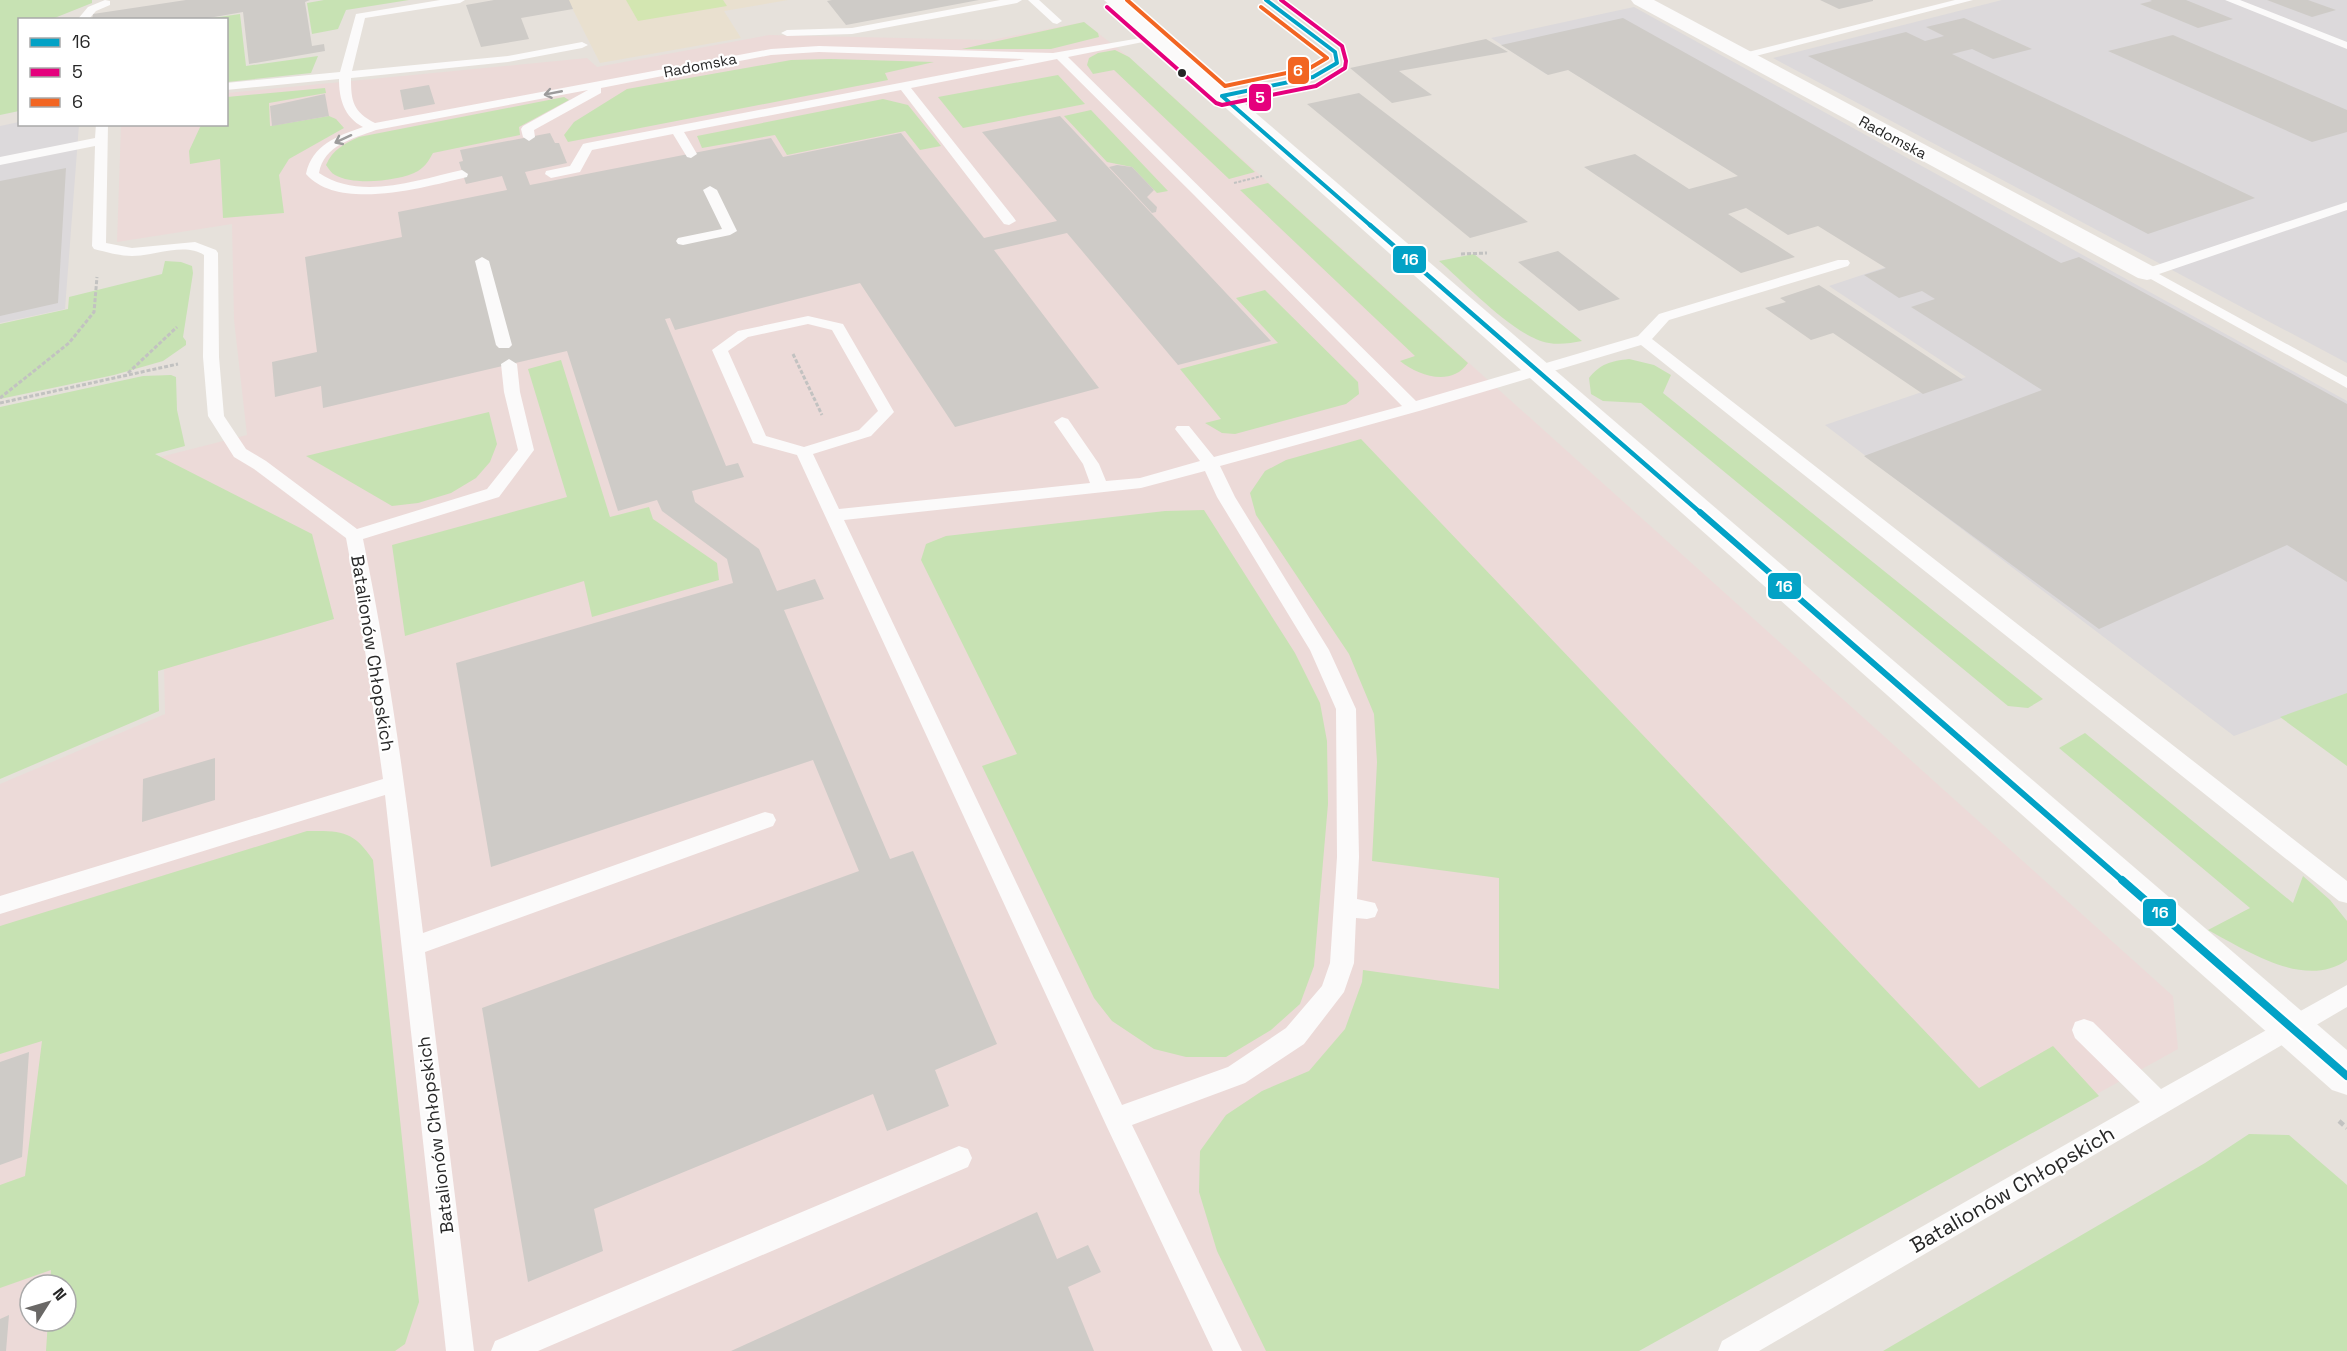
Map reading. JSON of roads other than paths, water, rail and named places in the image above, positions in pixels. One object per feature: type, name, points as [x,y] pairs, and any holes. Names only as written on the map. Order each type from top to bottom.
[{"type":"street","points":[[1113,0],[2347,1076]]},
{"type":"street","name":"Radomska","points":[[1640,0],[2147,273]]},
{"type":"lane","points":[[373,127],[355,118],[345,94],[345,75],[360,16],[460,0]]},
{"type":"lane","points":[[787,33],[852,31],[1017,0]]},
{"type":"lane","points":[[1033,0],[1057,21]]},
{"type":"lane","points":[[1744,56],[1968,0]]},
{"type":"lane","points":[[2230,0],[2347,46]]},
{"type":"lane","points":[[84,18],[92,9],[106,5]]},
{"type":"lane","points":[[551,174],[575,169],[586,147],[1154,37]]},
{"type":"lane","points":[[228,87],[508,59],[582,45]]},
{"type":"lane","name":"Radomska","points":[[462,174],[362,191],[340,189],[322,183],[312,174],[313,162],[323,150],[342,138],[373,127],[771,52],[802,49],[1055,56]]},
{"type":"lane","points":[[1055,56],[1199,192],[1413,408]]},
{"type":"lane","points":[[529,137],[527,129],[610,82]]},
{"type":"lane","points":[[903,85],[1009,221]]},
{"type":"lane","points":[[0,161],[101,141],[102,126]]},
{"type":"lane","points":[[676,129],[691,154]]},
{"type":"lane","name":"Batalionów Chłopskich","points":[[101,141],[99,246],[130,252],[194,246],[207,249],[211,253],[213,294],[211,357],[216,417],[240,453],[260,465],[354,536],[368,608],[394,784],[460,1351]]},
{"type":"lane","points":[[683,242],[730,231],[710,190]]},
{"type":"lane","points":[[2147,273],[2347,206]]},
{"type":"lane","points":[[482,261],[504,345]]},
{"type":"lane","points":[[833,515],[870,513],[1141,483],[1413,408],[1643,339],[1664,317],[1843,262]]},
{"type":"lane","points":[[2147,273],[2347,383]]},
{"type":"lane","points":[[804,452],[865,433],[886,412],[838,327],[808,320],[743,334],[720,350],[759,439],[804,452],[1116,1119],[1228,1351]]},
{"type":"lane","points":[[1643,339],[2347,894]]},
{"type":"lane","points":[[354,536],[493,494],[526,450],[512,392],[508,364]]},
{"type":"lane","points":[[1062,422],[1090,464],[1100,487]]},
{"type":"lane","points":[[1116,1119],[1236,1075],[1295,1036],[1332,992],[1356,909],[1348,857],[1346,709],[1319,650],[1226,497],[1210,463],[1183,429]]},
{"type":"lane","points":[[0,905],[394,784]]},
{"type":"lane","points":[[413,946],[765,820]]},
{"type":"lane","name":"Batalionów Chłopskich","points":[[1732,1351],[2347,995]]},
{"type":"lane","points":[[2084,1030],[2159,1104]]},
{"type":"lane","points":[[504,1351],[959,1158]]}]
